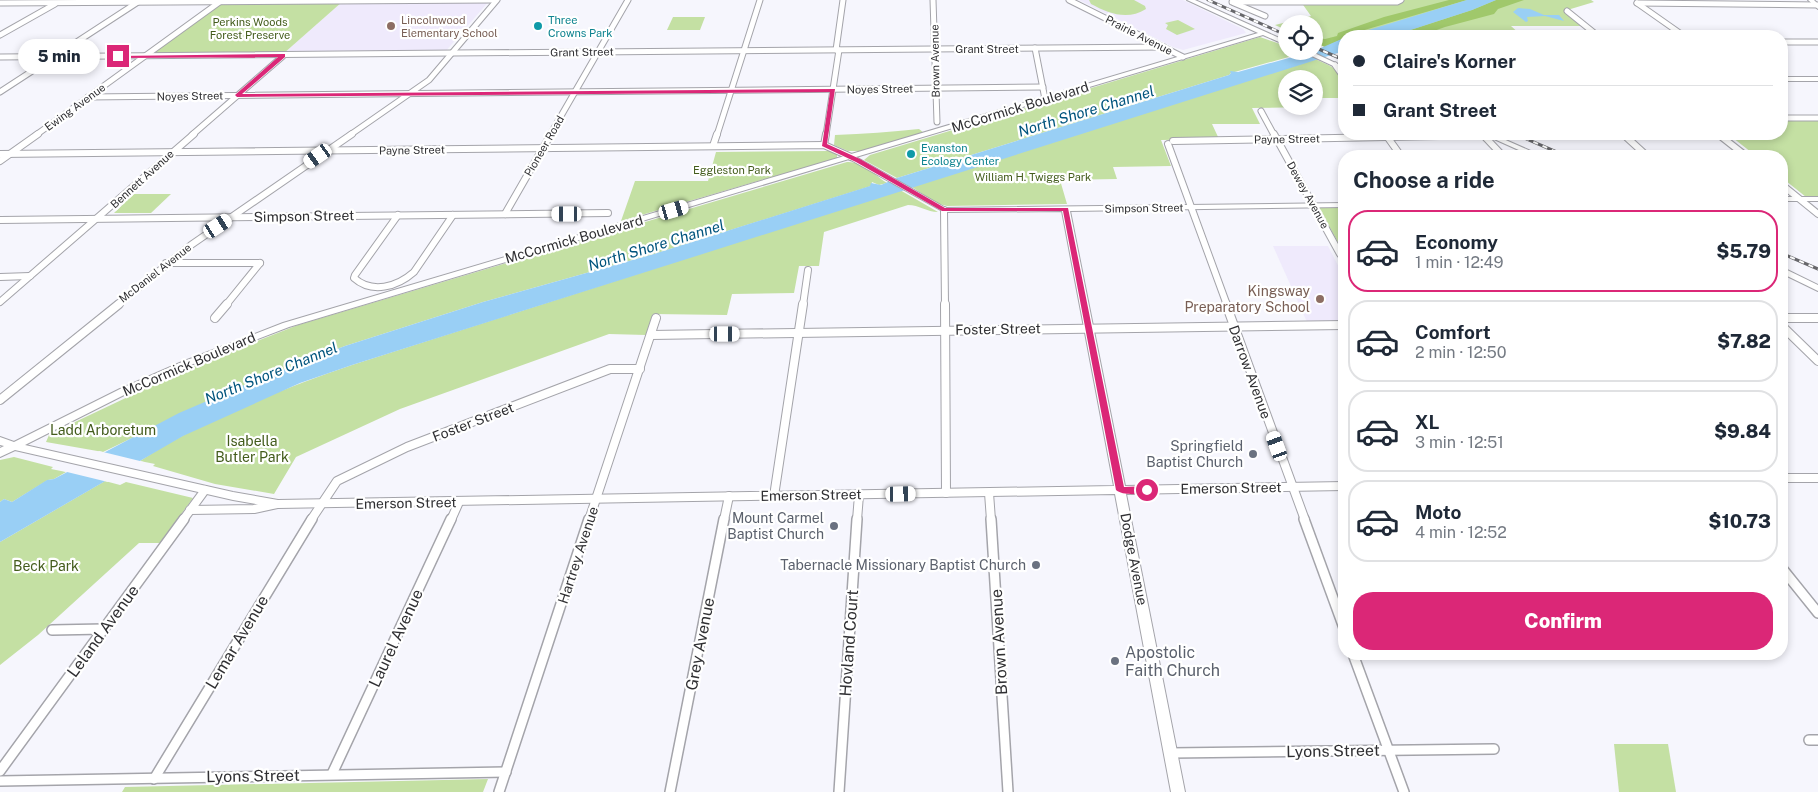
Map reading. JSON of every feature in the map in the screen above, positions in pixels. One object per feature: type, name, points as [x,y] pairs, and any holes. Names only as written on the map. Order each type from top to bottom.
[{"type":"main road","points":[[1190,0],[1278,40]]},
{"type":"main road","points":[[1811,0],[1817,6]]},
{"type":"main road","name":"McCormick Boulevard","points":[[0,453],[124,391],[201,357],[255,336],[338,309],[851,158],[1263,33]]},
{"type":"main road","points":[[1323,60],[1338,66]]},
{"type":"main road","points":[[1788,78],[1818,79]]},
{"type":"main road","points":[[1500,140],[1524,150]]},
{"type":"main road","points":[[851,158],[944,210]]},
{"type":"main road","points":[[1788,199],[1818,199]]},
{"type":"main road","name":"Simpson Street","points":[[944,210],[1338,204]]},
{"type":"main road","name":"Dodge Avenue","points":[[1066,209],[1178,792]]},
{"type":"main road","points":[[1788,273],[1818,288]]},
{"type":"main road","name":"Emerson Street","points":[[0,441],[13,446],[138,475],[278,504],[320,505],[1338,486]]},
{"type":"main road","points":[[1788,478],[1818,478]]},
{"type":"street","points":[[0,35],[61,0]]},
{"type":"street","points":[[0,4],[492,0]]},
{"type":"street","name":"McDaniel Avenue","points":[[0,400],[166,263],[429,80],[497,0]]},
{"type":"street","name":"Pioneer Road","points":[[505,214],[628,0]]},
{"type":"street","points":[[713,146],[760,0]]},
{"type":"street","points":[[843,0],[833,90],[824,145],[851,158]]},
{"type":"street","name":"Brown Avenue","points":[[934,0],[936,122]]},
{"type":"street","name":"Prairie Avenue","points":[[1069,0],[1183,57]]},
{"type":"street","name":"Ewing Avenue","points":[[0,161],[221,1]]},
{"type":"street","points":[[1230,1],[1400,1]]},
{"type":"street","points":[[1230,1],[1265,16]]},
{"type":"street","points":[[1635,1],[1817,6]]},
{"type":"street","points":[[1635,1],[1676,30]]},
{"type":"street","points":[[0,92],[138,2]]},
{"type":"street","points":[[1567,12],[1590,30]]},
{"type":"street","points":[[1788,42],[1818,42]]},
{"type":"street","name":"Grant Street","points":[[0,57],[1164,47]]},
{"type":"street","points":[[1035,48],[1045,100]]},
{"type":"street","name":"Bennett Avenue","points":[[0,302],[98,219],[283,56]]},
{"type":"street","points":[[1335,65],[1338,69]]},
{"type":"street","name":"Noyes Street","points":[[88,97],[1042,88]]},
{"type":"street","name":"Dewey Avenue","points":[[1261,111],[1338,250]]},
{"type":"street","points":[[1788,118],[1818,118]]},
{"type":"street","name":"Payne Street","points":[[1170,142],[1338,137]]},
{"type":"street","points":[[1630,140],[1641,150]]},
{"type":"street","points":[[1726,140],[1738,150]]},
{"type":"street","name":"Darrow Avenue","points":[[1170,142],[1190,207],[1338,612]]},
{"type":"street","name":"Payne Street","points":[[0,154],[824,145]]},
{"type":"street","points":[[1788,190],[1818,214]]},
{"type":"street","points":[[944,210],[946,493]]},
{"type":"street","name":"Simpson Street","points":[[0,220],[608,213]]},
{"type":"street","points":[[398,215],[355,275],[354,278],[359,283],[377,287],[393,285],[406,280],[414,272],[453,215]]},
{"type":"street","points":[[166,263],[260,263],[215,318]]},
{"type":"street","points":[[774,496],[808,270]]},
{"type":"street","points":[[0,277],[30,276]]},
{"type":"street","name":"Hartrey Avenue","points":[[499,792],[656,318]]},
{"type":"street","points":[[1788,318],[1818,318]]},
{"type":"street","name":"Foster Street","points":[[651,335],[1338,324]]},
{"type":"street","points":[[1788,332],[1818,361]]},
{"type":"street","name":"Foster Street","points":[[320,505],[337,481],[408,447],[610,369],[640,369]]},
{"type":"street","name":"Leland Avenue","points":[[0,771],[205,490]]},
{"type":"street","name":"Brown Avenue","points":[[990,493],[1008,792]]},
{"type":"street","name":"Hovland Court","points":[[840,792],[858,495]]},
{"type":"street","name":"Grey Avenue","points":[[670,792],[729,496]]},
{"type":"street","name":"Laurel Avenue","points":[[332,774],[460,502]]},
{"type":"street","name":"Emerson Street","points":[[190,510],[254,509],[278,504]]},
{"type":"street","name":"Lemar Avenue","points":[[154,779],[320,505]]},
{"type":"street","points":[[1788,576],[1818,613]]},
{"type":"street","points":[[52,630],[104,630]]},
{"type":"street","points":[[1355,660],[1404,792]]},
{"type":"street","name":"Lyons Street","points":[[1171,753],[1494,749]]},
{"type":"street","name":"Lyons Street","points":[[0,781],[506,772]]},
{"type":"shaded area","points":[[1079,0],[1183,0],[1243,29],[1246,33],[1183,50],[1173,47]]},
{"type":"shaded area","name":"Lincolnwood Elementary School","points":[[489,1],[445,52],[283,54],[342,2]]},
{"type":"shaded area","name":"Kingsway Preparatory School","points":[[1273,246],[1328,246],[1338,265],[1338,322],[1307,322]]},
{"type":"green space","points":[[1089,0],[1134,0],[1145,6],[1146,9],[1132,15],[1111,13],[1091,4]]},
{"type":"green space","points":[[1449,0],[1467,0],[1364,30],[1347,30],[1384,17]]},
{"type":"green space","points":[[1496,0],[1524,0],[1498,9],[1494,14],[1437,30],[1410,30]]},
{"type":"green space","points":[[1591,0],[1594,2],[1564,11],[1582,26],[1511,26],[1515,30],[1338,30],[1338,53],[1323,46],[1323,15],[1310,15],[1301,2]]},
{"type":"green space","name":"Perkins Woods Forest Preserve","points":[[222,2],[342,2],[283,54],[151,55]]},
{"type":"green space","points":[[673,17],[705,17],[700,30],[667,30]]},
{"type":"green space","points":[[1178,20],[1195,29],[1177,35],[1166,29],[1168,25],[1165,23]]},
{"type":"green space","points":[[1338,33],[1338,41],[1325,47],[1323,46],[1323,39],[1337,36]]},
{"type":"green space","points":[[1260,37],[1278,43],[1278,60],[897,178],[864,160],[870,155]]},
{"type":"green space","name":"William H. Twiggs Park","points":[[1317,60],[1338,72],[1338,98],[1323,98],[1323,70],[1280,70]]},
{"type":"green space","name":"William H. Twiggs Park","points":[[1278,71],[1278,108],[1252,108],[1260,124],[1212,124],[1219,139],[1161,140],[1171,166],[1113,167],[1117,179],[1060,180],[1067,204],[947,206],[936,203],[912,187]]},
{"type":"green space","points":[[1788,119],[1818,119],[1818,197],[1806,197],[1788,183],[1788,150],[1748,150],[1736,140],[1788,140]]},
{"type":"green space","points":[[919,129],[924,133],[860,151],[848,151],[834,145],[835,135]]},
{"type":"green space","name":"Eggleston Park","points":[[831,151],[837,154],[837,158],[621,221],[635,181],[708,181],[716,152]]},
{"type":"green space","name":"Ladd Arboretum","points":[[847,162],[859,164],[887,183],[879,185],[872,182],[871,186],[654,254],[483,302],[345,346],[219,396],[103,452],[46,442],[49,435],[56,431],[189,368],[298,325]]},
{"type":"green space","name":"Isabella Butler Park","points":[[900,190],[938,212],[908,205],[824,232],[819,266],[799,266],[794,293],[732,294],[727,315],[653,314],[646,335],[609,334],[400,409],[296,457],[274,494],[215,484],[153,466],[155,464],[140,461],[216,419],[270,395],[352,365]]},
{"type":"green space","points":[[134,194],[171,194],[151,213],[114,213]]},
{"type":"green space","points":[[1338,207],[1338,242],[1319,208]]},
{"type":"green space","points":[[14,457],[66,472],[54,479],[48,480],[12,502],[4,499],[0,502],[0,460]]},
{"type":"green space","name":"Beck Park","points":[[105,481],[120,485],[126,482],[193,498],[160,543],[139,543],[38,635],[0,665],[0,542]]},
{"type":"green space","points":[[1614,744],[1668,744],[1676,792],[1619,792]]},
{"type":"green space","points":[[488,779],[483,792],[122,792],[125,787]]},
{"type":"water","points":[[1467,0],[1496,0],[1410,30],[1369,30]]},
{"type":"water","points":[[1518,8],[1530,9],[1544,15],[1559,15],[1564,21],[1545,16],[1527,17],[1528,21],[1526,22],[1513,12]]},
{"type":"water","points":[[1338,41],[1338,53],[1323,58],[1323,47]]},
{"type":"water","points":[[1281,60],[1316,60],[1284,70],[1278,70],[1278,72],[300,383],[183,436],[0,542],[0,502],[4,499],[12,502],[47,480],[54,479],[179,413],[249,383],[345,346],[483,302],[654,254],[870,186],[871,183],[881,185],[897,178],[1229,75],[1230,71],[1238,72]]},
{"type":"pier","points":[[99,451],[144,462],[108,482],[63,471]]},
{"type":"railway","points":[[1208,0],[1278,31]]},
{"type":"railway","points":[[1323,51],[1338,57]]},
{"type":"railway","points":[[1529,140],[1552,150]]},
{"type":"railway","points":[[1788,256],[1818,269]]},
{"type":"place","name":"Lincolnwood Elementary School","points":[[391,26]]},
{"type":"place","name":"Three Crowns Park","points":[[538,26]]},
{"type":"place","name":"Evanston Ecology Center","points":[[911,154]]},
{"type":"place","name":"Kingsway Preparatory School","points":[[1320,299]]},
{"type":"place","name":"Springfield Baptist Church","points":[[1253,454]]},
{"type":"place","name":"Mount Carmel Baptist Church","points":[[834,526]]},
{"type":"place","name":"Tabernacle Missionary Baptist Church","points":[[1036,565]]},
{"type":"place","name":"Apostolic Faith Church","points":[[1115,661]]},
{"type":"route","points":[[118,56],[283,56],[237,96],[833,90],[824,145],[858,161],[944,210],[1066,209],[1120,490],[1147,490]]},
{"type":"water label","name":"North Shore Channel","points":[[1086,111]]},
{"type":"water label","name":"North Shore Channel","points":[[656,245]]},
{"type":"water label","name":"North Shore Channel","points":[[271,373]]}]
